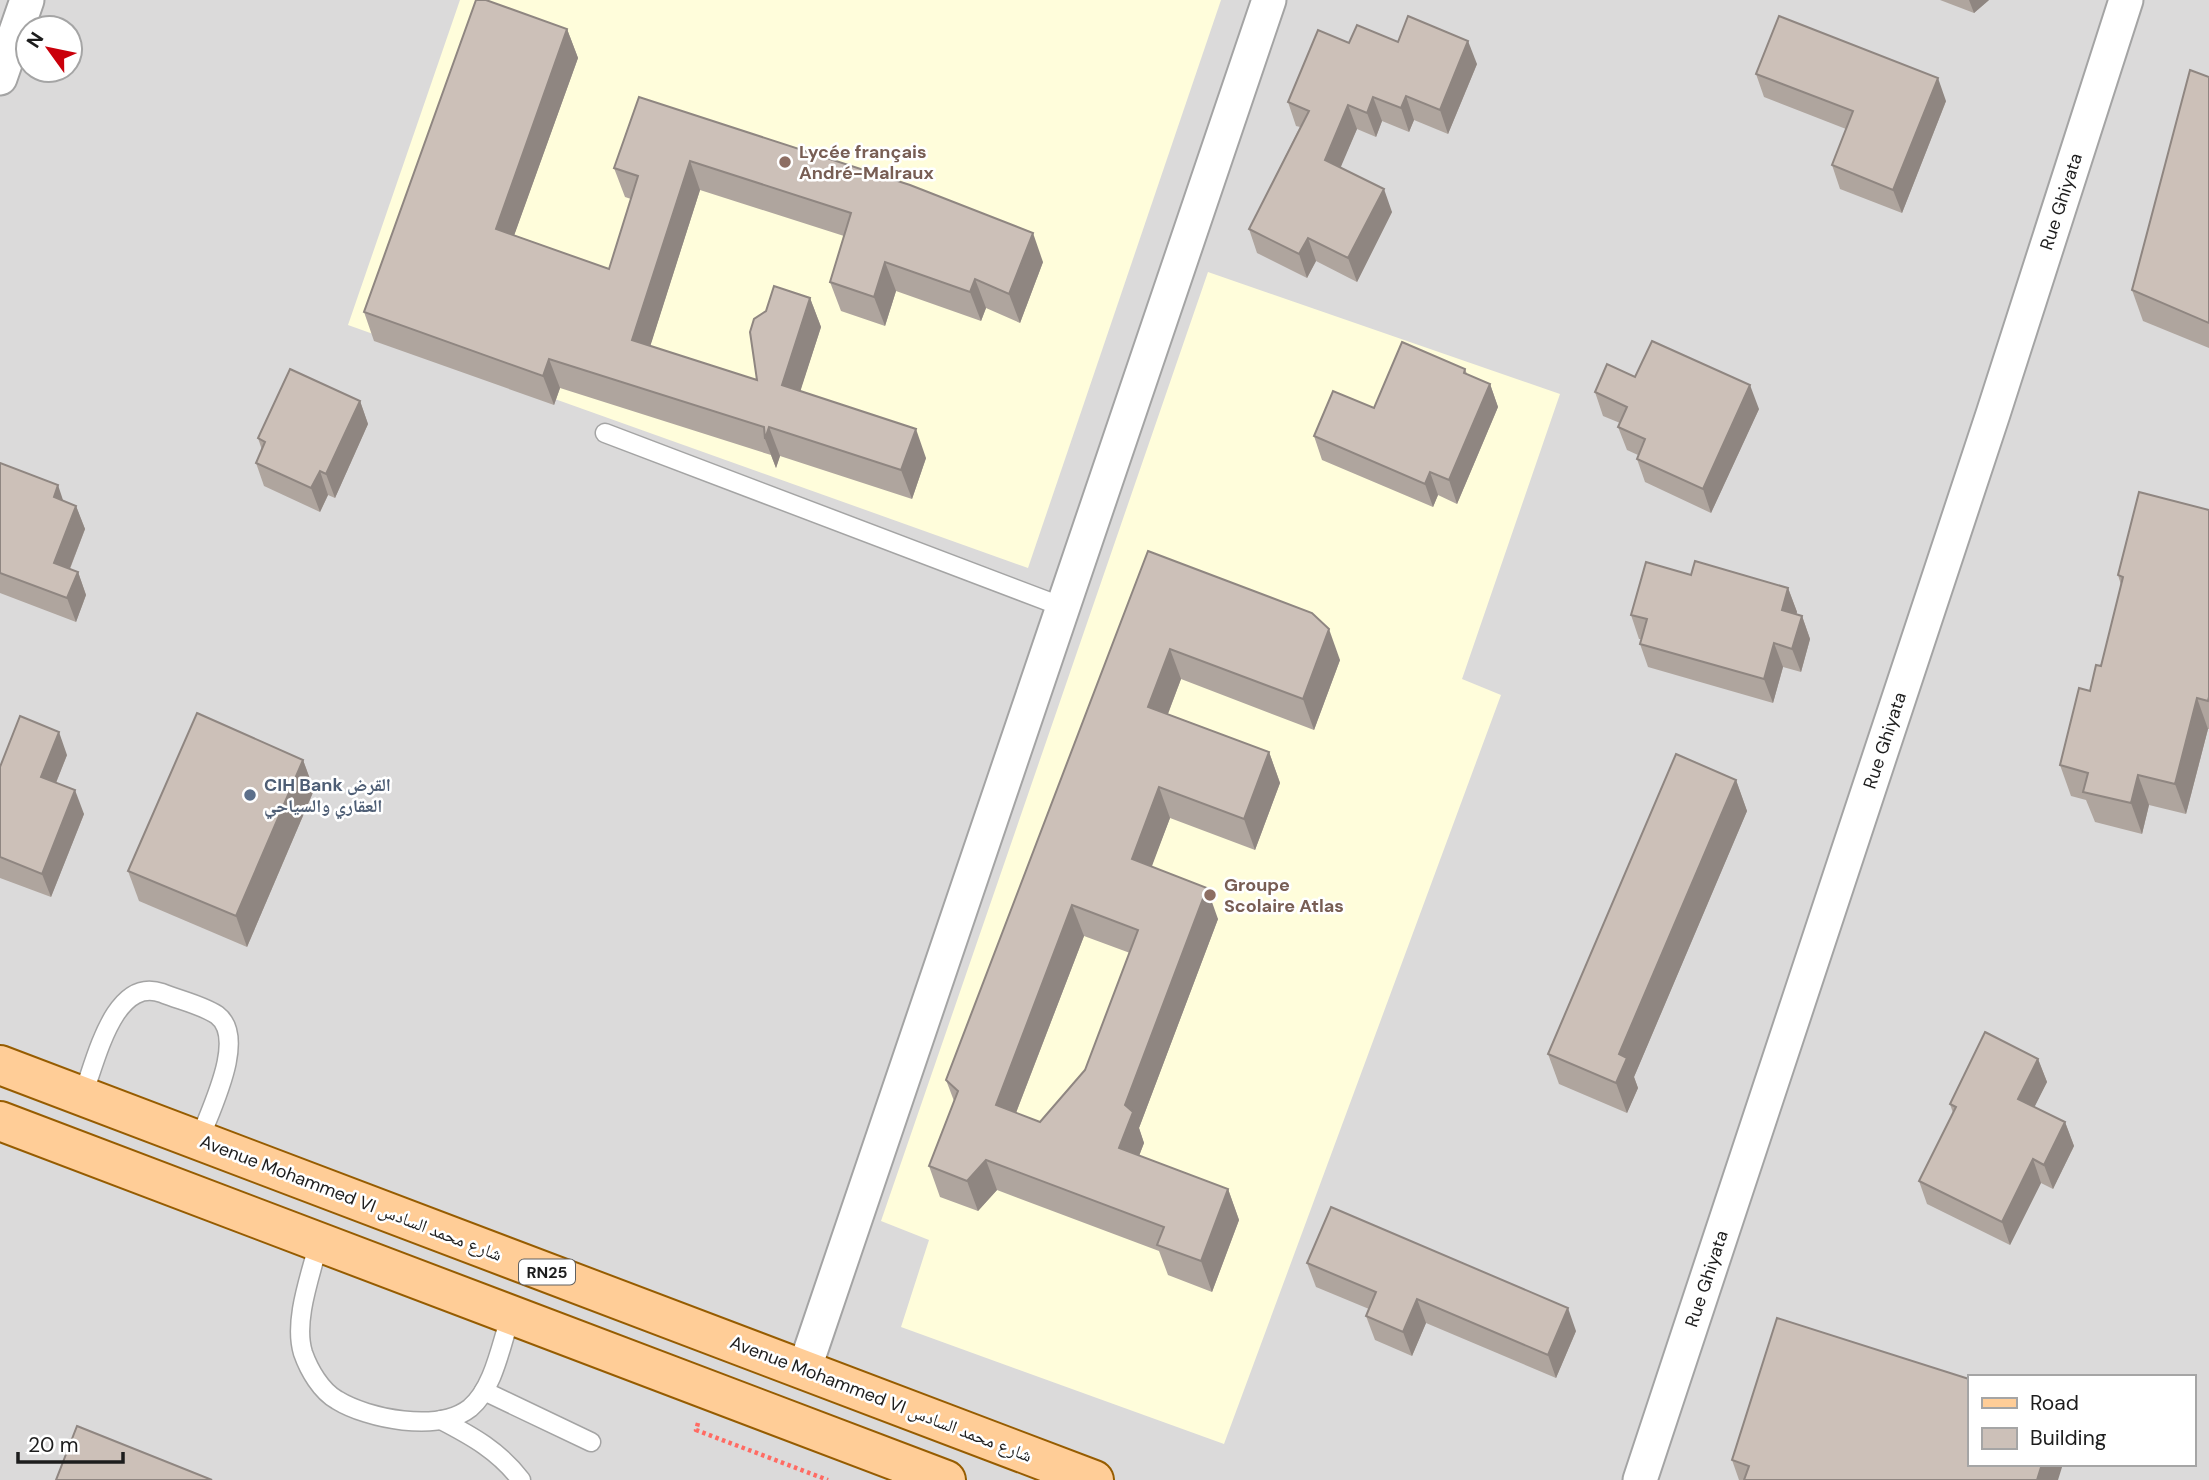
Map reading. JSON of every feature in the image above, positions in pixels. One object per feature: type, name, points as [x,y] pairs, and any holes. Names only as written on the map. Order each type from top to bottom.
[{"type":"main road","name":"Avenue Mohammed VI شارع محمد السادس","points":[[0,1065],[1094,1480]]},
{"type":"main road","points":[[0,1121],[946,1480]]},
{"type":"street","points":[[0,78],[27,0]]},
{"type":"street","points":[[804,1370],[1269,0]]},
{"type":"street","name":"Rue Ghiyata","points":[[1640,1480],[1993,414],[2126,0]]},
{"type":"lane","points":[[605,433],[1063,607]]},
{"type":"lane","points":[[82,1097],[121,1004],[135,992],[153,990],[162,993],[217,1015],[230,1033],[229,1055],[199,1141]]},
{"type":"lane","points":[[318,1242],[302,1306],[302,1351],[314,1378],[334,1399],[366,1414],[397,1420],[441,1420],[469,1409],[484,1391],[511,1315]]},
{"type":"lane","points":[[484,1391],[591,1442]]},
{"type":"lane","points":[[441,1420],[486,1445],[506,1461],[521,1480]]},
{"type":"shaded area","points":[[0,0],[2209,0],[2209,1480],[0,1480]]},
{"type":"shaded area","name":"Lycée français André-Malraux","points":[[460,0],[1221,0],[1028,568],[348,325]]},
{"type":"shaded area","name":"Groupe Scolaire Atlas","points":[[1208,272],[1560,394],[1462,679],[1501,695],[1224,1444],[901,1327],[929,1240],[881,1221]]},
{"type":"building","points":[[476,0],[486,0],[567,29],[496,229],[609,269],[638,176],[614,168],[639,97],[910,185],[1033,233],[1009,294],[975,279],[970,292],[885,262],[874,297],[830,282],[851,213],[690,161],[632,340],[757,380],[750,332],[754,319],[766,311],[774,286],[810,298],[782,385],[916,429],[901,470],[769,427],[765,439],[764,427],[549,359],[543,376],[364,312]]},
{"type":"building","points":[[1408,16],[1468,41],[1440,110],[1406,96],[1401,108],[1373,97],[1367,113],[1348,105],[1325,160],[1384,189],[1348,258],[1308,238],[1299,254],[1249,229],[1309,111],[1288,102],[1318,30],[1349,43],[1357,25],[1398,42]]},
{"type":"building","points":[[1779,16],[1938,78],[1893,190],[1832,165],[1853,111],[1756,74]]},
{"type":"building","points":[[2190,70],[2209,77],[2209,323],[2132,290]]},
{"type":"building","points":[[1652,341],[1750,385],[1703,489],[1637,459],[1645,439],[1618,427],[1627,407],[1595,392],[1607,364],[1635,377]]},
{"type":"building","points":[[1402,342],[1465,369],[1464,373],[1490,384],[1449,480],[1430,472],[1425,484],[1314,436],[1333,391],[1374,408]]},
{"type":"building","points":[[290,369],[360,401],[326,474],[320,471],[311,488],[256,463],[265,442],[258,438]]},
{"type":"building","points":[[0,463],[58,485],[54,497],[76,506],[54,563],[78,572],[67,598],[0,573]]},
{"type":"building","points":[[2139,492],[2209,510],[2209,697],[2208,701],[2197,698],[2175,784],[2138,775],[2131,803],[2083,792],[2088,773],[2060,765],[2079,688],[2090,691],[2096,665],[2101,666],[2123,577],[2118,575]]},
{"type":"building","points":[[1148,551],[1312,613],[1329,629],[1303,699],[1170,649],[1148,707],[1269,752],[1244,819],[1159,787],[1132,859],[1207,888],[1125,1105],[1133,1112],[1119,1148],[1228,1189],[1201,1261],[1157,1245],[1164,1227],[986,1160],[967,1181],[929,1166],[958,1091],[946,1080]],"holes":[[[1072,905],[1138,930],[1085,1070],[1040,1122],[996,1105]]]},
{"type":"building","points":[[1695,561],[1788,588],[1782,610],[1802,616],[1792,649],[1774,643],[1764,679],[1640,644],[1647,619],[1631,615],[1646,562],[1691,575]]},
{"type":"building","points":[[197,713],[303,760],[236,916],[128,871]]},
{"type":"building","points":[[20,716],[59,732],[41,777],[75,790],[42,874],[0,857],[0,767]]},
{"type":"building","points":[[1676,754],[1736,780],[1619,1054],[1627,1058],[1616,1083],[1548,1054]]},
{"type":"building","points":[[1985,1032],[2038,1059],[2018,1099],[2065,1122],[2044,1165],[2033,1159],[2002,1222],[1919,1181],[1956,1107],[1950,1104]]},
{"type":"building","points":[[1331,1207],[1568,1308],[1548,1355],[1417,1299],[1403,1332],[1366,1316],[1376,1292],[1307,1263]]},
{"type":"building","points":[[1777,1318],[1968,1379],[1968,1466],[2041,1466],[2037,1480],[1744,1480],[1749,1466],[1732,1460]]},
{"type":"building","points":[[77,1426],[212,1480],[56,1480]]},
{"type":"place","name":"Lycée français André-Malraux","points":[[785,162]]},
{"type":"place","name":"CIH Bank القرض العقاري والسياحي","points":[[250,795]]},
{"type":"place","name":"Groupe Scolaire Atlas","points":[[1210,895]]}]
